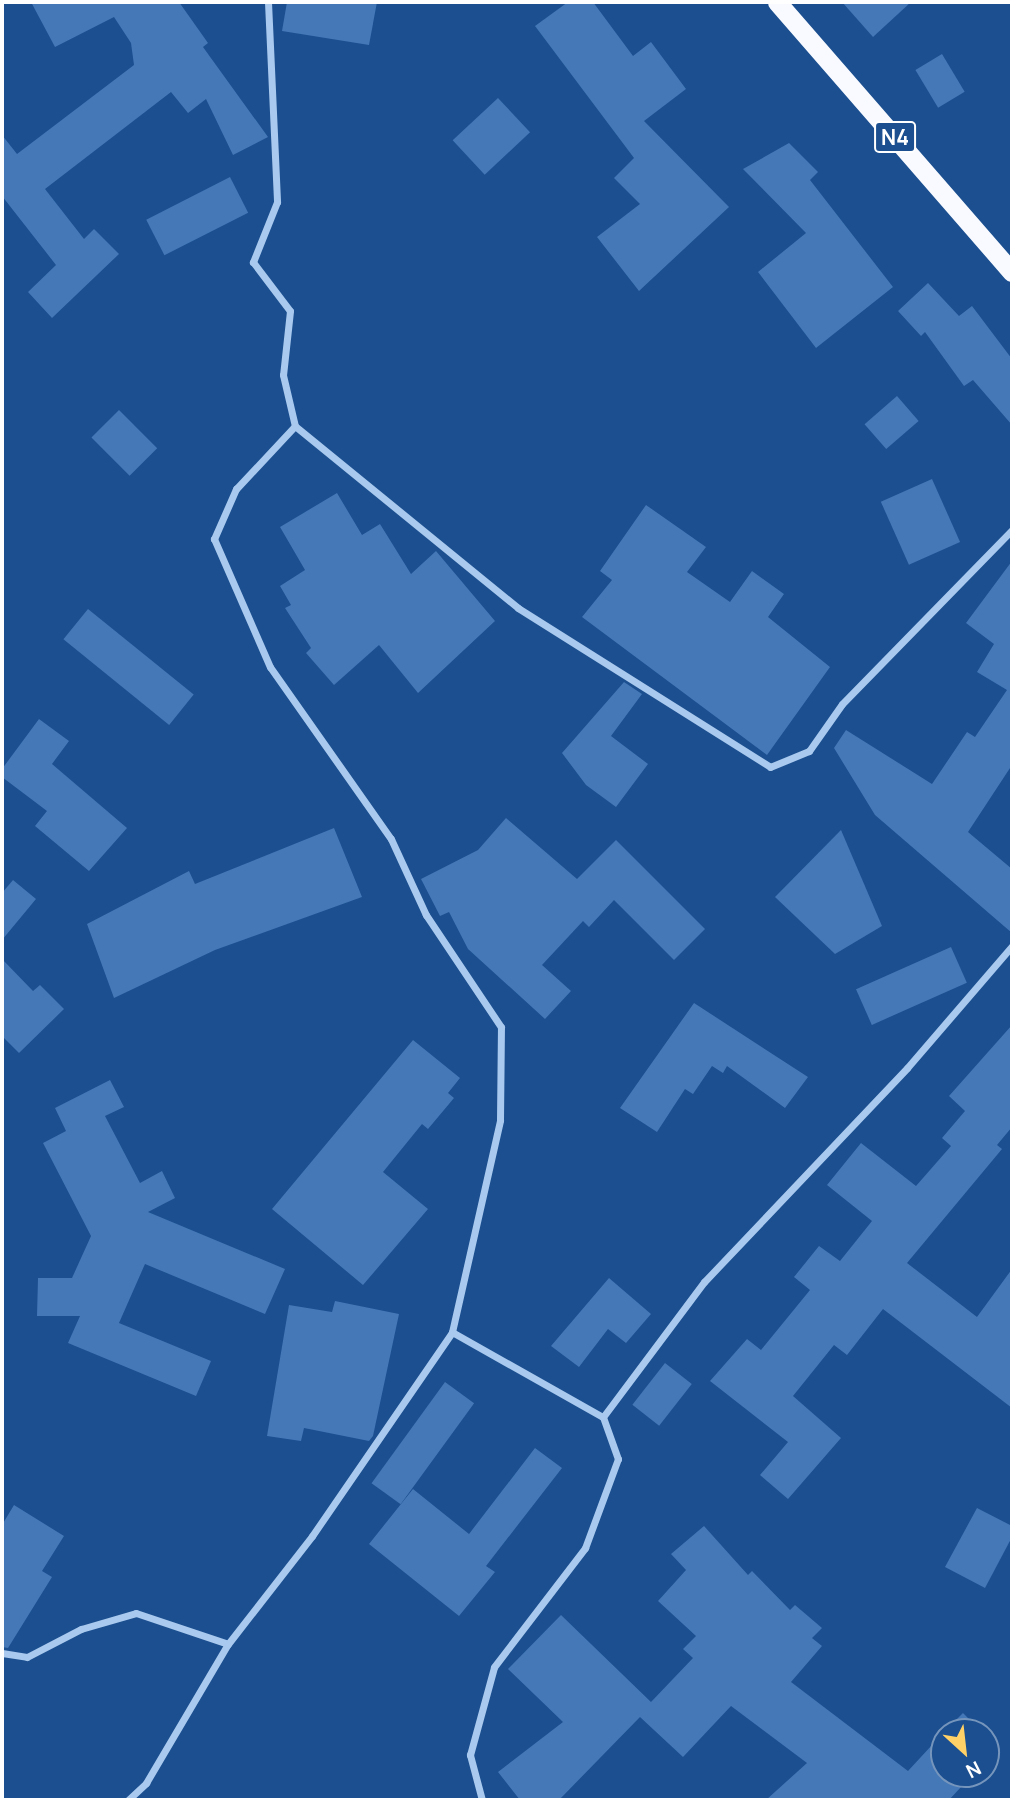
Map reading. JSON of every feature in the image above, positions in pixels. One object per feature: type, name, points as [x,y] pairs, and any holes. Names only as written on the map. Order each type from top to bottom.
[{"type":"highway","name":"N4","points":[[777,2],[1012,272]]},
{"type":"street","points":[[268,2],[277,202],[253,262],[290,311],[282,375],[295,426],[517,608],[770,767],[809,751],[842,704],[1012,530]]},
{"type":"street","points":[[128,1800],[146,1783],[228,1644],[312,1536],[452,1332],[500,1120],[501,1027],[466,982],[426,915],[391,839],[270,667],[214,539],[236,489],[295,426]]},
{"type":"street","points":[[603,1417],[704,1282],[907,1068],[1012,946]]},
{"type":"street","points":[[452,1332],[603,1417],[618,1460],[585,1549],[494,1667],[470,1755],[482,1800]]},
{"type":"street","points":[[2,1653],[27,1657],[81,1629],[136,1613],[228,1644]]},
{"type":"building","points":[[31,2],[179,2],[208,43],[203,47],[268,137],[233,155],[206,99],[188,113],[171,92],[45,189],[84,239],[94,229],[119,254],[52,318],[28,292],[56,265],[2,196],[2,135],[17,154],[134,65],[131,43],[114,17],[55,47]]},
{"type":"building","points":[[287,2],[377,2],[369,45],[282,31]]},
{"type":"building","points":[[568,2],[593,2],[633,56],[651,42],[686,89],[644,121],[729,207],[639,291],[597,237],[640,204],[614,178],[634,158],[535,26]]},
{"type":"building","points":[[842,2],[911,2],[873,37]]},
{"type":"building","points":[[942,54],[965,92],[938,108],[915,70]]},
{"type":"building","points":[[498,98],[530,132],[485,175],[453,140]]},
{"type":"building","points":[[789,143],[818,172],[810,180],[893,287],[816,348],[758,272],[806,233],[743,169]]},
{"type":"building","points":[[230,177],[248,213],[164,255],[146,220]]},
{"type":"building","points":[[928,283],[959,316],[972,306],[1012,359],[1012,425],[973,380],[964,386],[925,332],[921,336],[898,311]]},
{"type":"building","points":[[897,396],[919,421],[886,449],[865,424]]},
{"type":"building","points":[[119,410],[157,448],[130,476],[91,438]]},
{"type":"building","points":[[932,479],[960,542],[909,565],[881,502]]},
{"type":"building","points":[[337,493],[362,535],[380,524],[411,574],[436,551],[495,621],[418,693],[379,645],[334,685],[306,653],[311,648],[285,608],[291,605],[280,586],[305,570],[280,527]]},
{"type":"building","points":[[646,505],[706,547],[687,572],[730,602],[752,571],[784,594],[768,617],[830,667],[767,755],[582,617],[612,580],[600,571]]},
{"type":"building","points":[[1012,561],[1012,765],[968,832],[1012,869],[1012,933],[875,815],[834,748],[846,730],[932,784],[967,732],[975,737],[1007,690],[977,672],[994,644],[966,623]]},
{"type":"building","points":[[88,609],[194,695],[169,725],[63,639]]},
{"type":"building","points":[[624,682],[642,694],[611,736],[648,764],[616,807],[586,785],[562,753]]},
{"type":"building","points":[[39,719],[69,741],[52,764],[127,828],[89,871],[35,826],[47,811],[2,777],[2,769]]},
{"type":"building","points":[[506,818],[577,879],[616,840],[705,929],[674,960],[614,900],[589,927],[583,921],[542,965],[571,991],[545,1019],[468,949],[449,912],[440,916],[421,879],[478,850]]},
{"type":"building","points":[[334,828],[362,897],[215,950],[114,998],[87,924],[189,871],[195,884]]},
{"type":"building","points":[[841,830],[882,926],[835,954],[775,897]]},
{"type":"building","points":[[13,880],[36,899],[2,940],[2,893]]},
{"type":"building","points":[[951,947],[967,983],[872,1025],[856,989]]},
{"type":"building","points":[[2,959],[33,991],[40,985],[64,1009],[19,1053],[2,1036]]},
{"type":"building","points":[[694,1003],[808,1077],[785,1108],[727,1066],[723,1073],[712,1066],[693,1094],[685,1089],[657,1132],[620,1108]]},
{"type":"building","points":[[1012,1025],[1012,1127],[997,1145],[1002,1149],[907,1263],[977,1317],[1012,1269],[1012,1408],[883,1309],[847,1355],[834,1345],[793,1396],[841,1438],[788,1499],[760,1475],[788,1442],[710,1381],[747,1339],[761,1350],[810,1290],[794,1277],[819,1246],[840,1261],[872,1221],[827,1185],[861,1143],[916,1186],[951,1146],[942,1138],[965,1111],[949,1096]]},
{"type":"building","points":[[413,1040],[460,1078],[448,1093],[454,1098],[428,1129],[422,1124],[383,1172],[428,1209],[363,1285],[272,1209]]},
{"type":"building","points":[[110,1080],[124,1107],[105,1116],[140,1183],[162,1171],[175,1198],[148,1212],[285,1269],[265,1314],[145,1264],[119,1323],[211,1361],[196,1396],[68,1343],[80,1316],[37,1316],[38,1278],[72,1278],[91,1236],[43,1143],[66,1131],[55,1108]]},
{"type":"building","points":[[609,1278],[651,1314],[626,1343],[608,1329],[579,1367],[551,1346]]},
{"type":"building","points":[[335,1301],[399,1314],[373,1436],[369,1441],[304,1428],[301,1441],[267,1436],[289,1305],[332,1312]]},
{"type":"building","points":[[665,1363],[692,1384],[659,1426],[632,1405]]},
{"type":"building","points":[[445,1382],[474,1403],[401,1504],[372,1483]]},
{"type":"building","points":[[535,1448],[562,1468],[486,1566],[495,1572],[459,1616],[369,1544],[413,1489],[469,1534]]},
{"type":"building","points":[[14,1505],[64,1536],[42,1571],[52,1577],[8,1648],[2,1647],[2,1525]]},
{"type":"building","points":[[977,1508],[1012,1526],[1012,1537],[985,1588],[945,1567]]},
{"type":"building","points":[[704,1526],[748,1575],[752,1571],[790,1610],[795,1605],[822,1628],[812,1638],[822,1646],[791,1682],[908,1771],[930,1747],[930,1788],[960,1788],[949,1800],[766,1800],[807,1763],[731,1706],[683,1757],[640,1717],[559,1800],[520,1800],[498,1772],[563,1722],[508,1669],[561,1615],[651,1702],[693,1658],[683,1649],[696,1636],[658,1601],[686,1570],[671,1554]]}]
